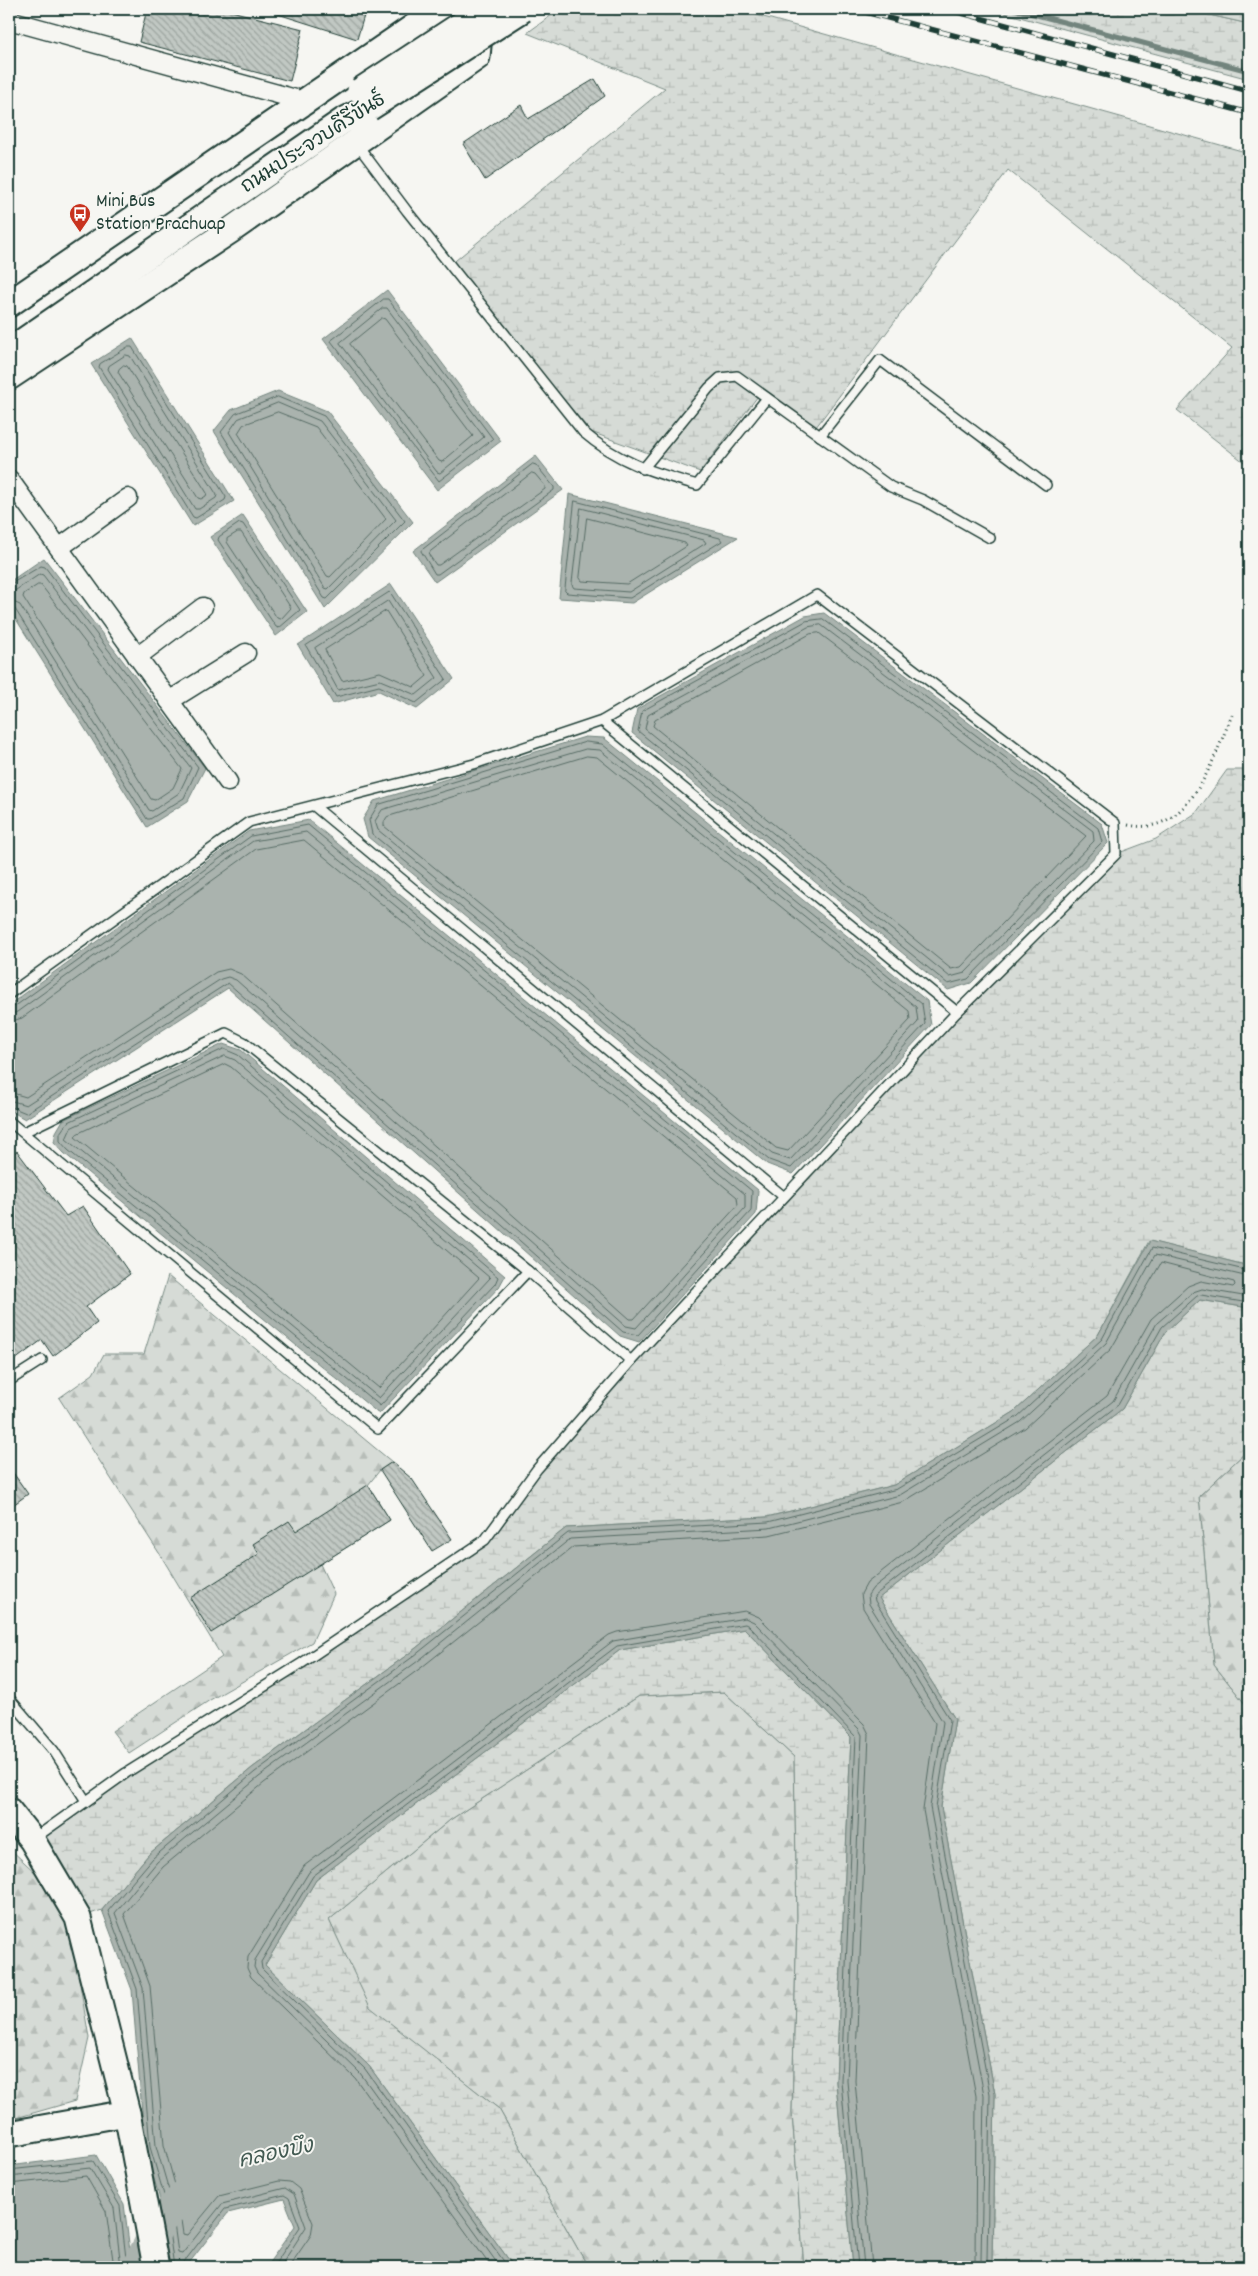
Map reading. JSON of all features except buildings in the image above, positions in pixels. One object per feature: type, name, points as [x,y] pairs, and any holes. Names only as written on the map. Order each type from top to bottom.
[{"type":"main road","points":[[9,304],[439,9],[459,11],[472,24],[479,35],[477,57],[231,230],[9,377]]},
{"type":"main road","name":"ถนนประจวบคีรีขันธ์","points":[[9,333],[365,99],[485,9]]},
{"type":"main road","name":"ถนนประจวบคีรีขันธ์","points":[[9,351],[343,121],[365,99],[523,9]]},
{"type":"main road","points":[[9,1811],[32,1840],[78,1918],[127,2113],[156,2267]]},
{"type":"main road","points":[[9,2134],[127,2113]]},
{"type":"street","points":[[9,20],[303,101]]},
{"type":"street","points":[[9,479],[228,782]]},
{"type":"street","points":[[59,548],[128,498]]},
{"type":"street","points":[[137,657],[203,607]]},
{"type":"street","points":[[169,701],[246,653]]},
{"type":"lane","points":[[356,143],[413,218],[583,432],[615,456],[643,469],[697,485],[767,398]]},
{"type":"lane","points":[[820,436],[880,360],[1046,485]]},
{"type":"lane","points":[[643,469],[709,388],[720,378],[737,376],[891,487],[923,500],[990,538]]},
{"type":"lane","points":[[9,994],[248,822],[474,764],[602,721],[817,595],[1115,823],[1116,854],[957,1012],[783,1196],[631,1361],[537,1469],[485,1540],[302,1663],[126,1773],[32,1840]]},
{"type":"lane","points":[[602,721],[957,1012]]},
{"type":"lane","points":[[314,806],[783,1196]]},
{"type":"lane","points":[[24,1132],[226,1033],[244,1042],[528,1271],[631,1361]]},
{"type":"lane","points":[[9,1120],[378,1429],[528,1271]]},
{"type":"lane","points":[[11,1376],[42,1360]]},
{"type":"lane","points":[[9,1698],[54,1752],[86,1801]]},
{"type":"path","points":[[1115,823],[1139,828],[1166,822],[1192,800],[1208,770],[1232,715]]},
{"type":"green space","points":[[560,9],[735,9],[1249,153],[1249,466],[1177,410],[1232,348],[1008,170],[813,431],[758,396],[700,472],[591,432],[450,265],[665,88],[527,33]]},
{"type":"green space","points":[[990,9],[1183,9],[1249,24],[1249,79]]},
{"type":"green space","points":[[1183,9],[1249,9],[1249,24]]},
{"type":"green space","points":[[1227,770],[1249,770],[1249,1266],[1149,1241],[1098,1335],[1014,1412],[894,1485],[767,1517],[566,1528],[411,1652],[252,1768],[149,1854],[102,1910],[78,1918],[32,1840],[485,1540],[537,1469],[783,1196],[1116,854],[1156,839],[1196,813]]},
{"type":"green space","points":[[168,1276],[392,1462],[380,1470],[368,1485],[390,1520],[320,1564],[334,1594],[312,1642],[210,1700],[129,1753],[112,1731],[222,1657],[161,1556],[59,1398],[93,1374],[104,1354],[144,1354]]},
{"type":"green space","points":[[1200,1300],[1249,1308],[1249,1449],[1199,1496],[1214,1665],[1249,1709],[1249,2267],[995,2267],[992,2260],[995,2094],[941,1807],[955,1719],[879,1598],[1122,1409],[1166,1331]]},
{"type":"green space","points":[[1249,1449],[1249,1709],[1214,1665],[1199,1496]]},
{"type":"green space","points":[[745,1629],[851,1737],[836,2082],[853,2267],[804,2267],[792,2113],[797,1916],[794,1757],[724,1692],[639,1696],[450,1820],[329,1920],[370,2007],[499,2109],[588,2267],[514,2267],[369,2066],[265,1965],[316,1880],[620,1650]]},
{"type":"green space","points":[[724,1692],[794,1757],[797,1916],[792,2113],[804,2267],[588,2267],[499,2109],[369,2007],[329,1920],[450,1820],[639,1696]]},
{"type":"green space","points":[[9,1848],[39,1876],[71,1931],[89,2038],[75,2101],[9,2120]]},
{"type":"water","points":[[387,290],[501,441],[437,490],[323,339]]},
{"type":"water","points":[[132,338],[234,501],[193,526],[91,364]]},
{"type":"water","points":[[278,391],[327,411],[413,522],[325,609],[214,431],[231,410]]},
{"type":"water","points":[[536,456],[563,490],[435,582],[413,551]]},
{"type":"water","points":[[569,494],[738,537],[632,603],[559,598]]},
{"type":"water","points":[[243,515],[307,612],[276,636],[210,537]]},
{"type":"water","points":[[44,558],[205,768],[188,801],[147,827],[9,608],[9,582]]},
{"type":"water","points":[[391,584],[454,679],[417,709],[379,691],[333,704],[298,645]]},
{"type":"water","points":[[824,613],[1102,824],[1108,843],[971,983],[948,990],[632,733],[637,709],[805,616]]},
{"type":"water","points":[[585,737],[604,738],[927,1001],[931,1025],[793,1174],[767,1164],[368,837],[363,819],[374,801]]},
{"type":"water","points":[[309,820],[758,1190],[756,1214],[639,1342],[620,1336],[228,988],[25,1119],[9,1110],[9,1005],[249,831]]},
{"type":"water","points":[[223,1044],[241,1050],[505,1276],[499,1287],[379,1414],[64,1153],[54,1142],[56,1132],[63,1120]]},
{"type":"water","points":[[1150,1241],[1249,1266],[1249,1308],[1200,1300],[1166,1331],[1122,1409],[879,1598],[955,1719],[941,1807],[995,2094],[992,2260],[995,2267],[853,2267],[836,2082],[851,1737],[745,1629],[620,1650],[316,1880],[265,1965],[369,2066],[514,2267],[266,2267],[295,2226],[284,2199],[228,2213],[186,2267],[169,2267],[159,2196],[145,2148],[132,1990],[102,1910],[149,1854],[252,1768],[411,1652],[566,1528],[767,1517],[894,1485],[1014,1412],[1098,1335]]},
{"type":"water","points":[[96,2155],[124,2204],[132,2267],[9,2267],[9,2166]]},
{"type":"waterway","points":[[1014,9],[1249,71]]},
{"type":"waterway","name":"คลองบึง","points":[[137,2267],[162,2219],[192,2187]]},
{"type":"railway","points":[[854,9],[1249,113]]},
{"type":"railway","points":[[947,9],[1249,91]]},
{"type":"place","name":"Mini Bus Station Prachuap","points":[[80,233]]}]
